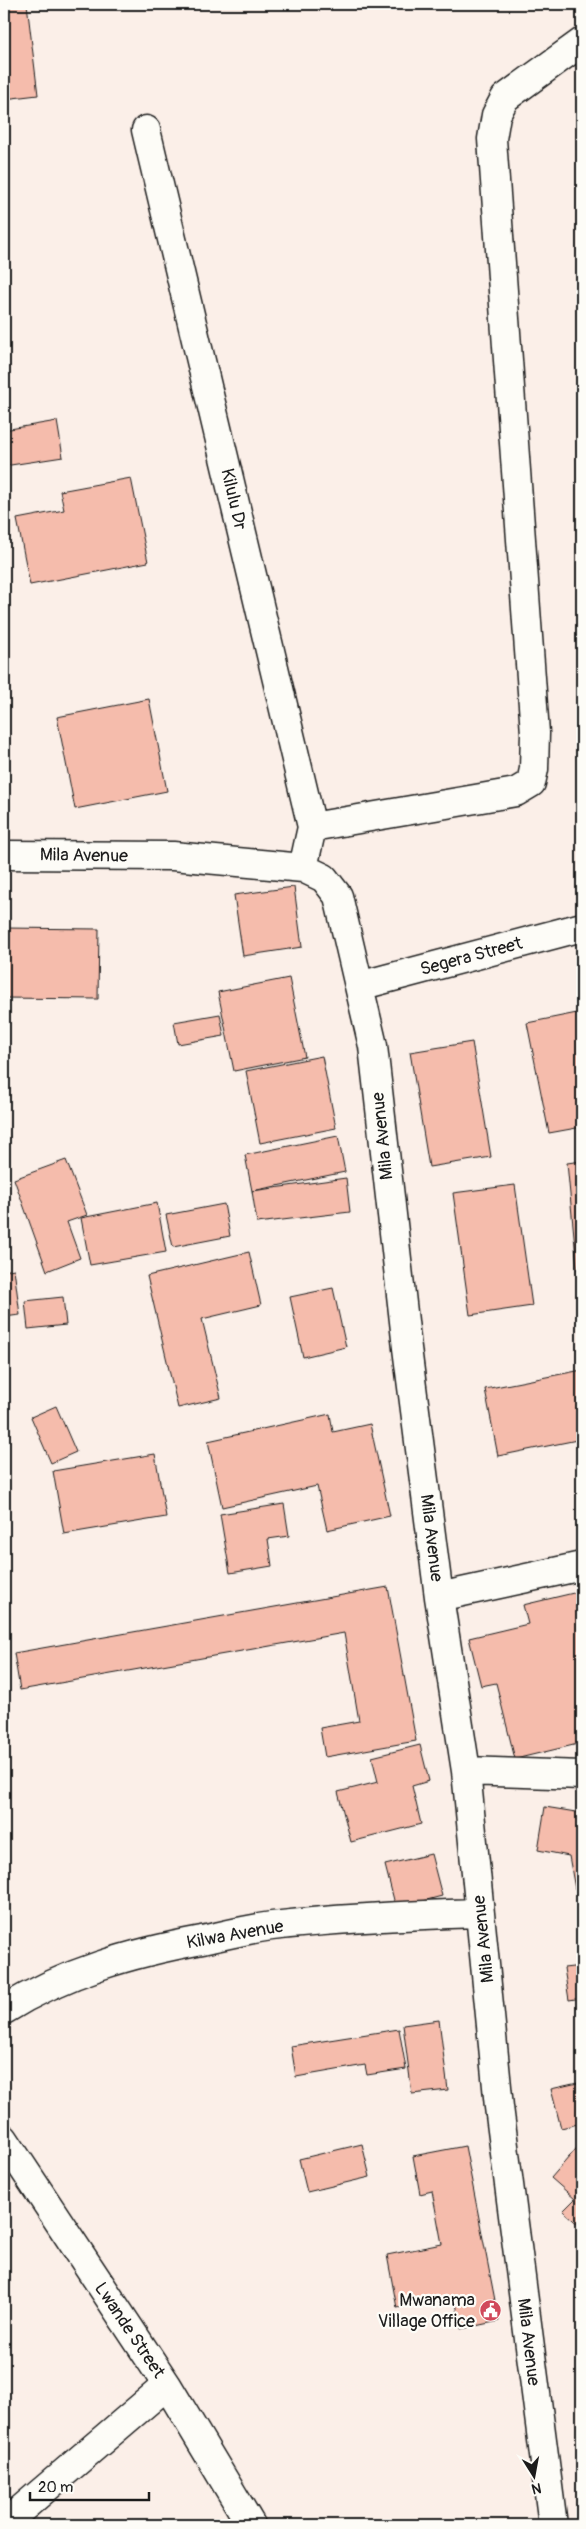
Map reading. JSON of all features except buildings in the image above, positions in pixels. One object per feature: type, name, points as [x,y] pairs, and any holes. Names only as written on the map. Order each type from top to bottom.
[{"type":"street","points":[[312,826],[516,792],[531,783],[534,769],[535,733],[492,139],[496,115],[505,98],[582,42]]},
{"type":"street","name":"Kilulu Dr","points":[[146,130],[312,826],[303,868]]},
{"type":"street","name":"Mila Avenue","points":[[4,855],[172,856],[303,868],[324,878],[338,896],[372,1046],[407,1348],[439,1598],[466,1771],[500,2107],[553,2525]]},
{"type":"street","name":"Segera Street","points":[[359,986],[582,927]]},
{"type":"street","points":[[439,1598],[582,1566]]},
{"type":"street","points":[[466,1771],[582,1775]]},
{"type":"street","name":"Kilwa Avenue","points":[[4,2010],[33,1992],[83,1970],[146,1950],[270,1926],[384,1916],[480,1913]]},
{"type":"street","name":"Lwande Street","points":[[4,2139],[167,2385],[251,2525]]},
{"type":"street","points":[[4,2524],[167,2385]]},
{"type":"place","name":"Mwanama Village Office","points":[[491,2310]]}]
